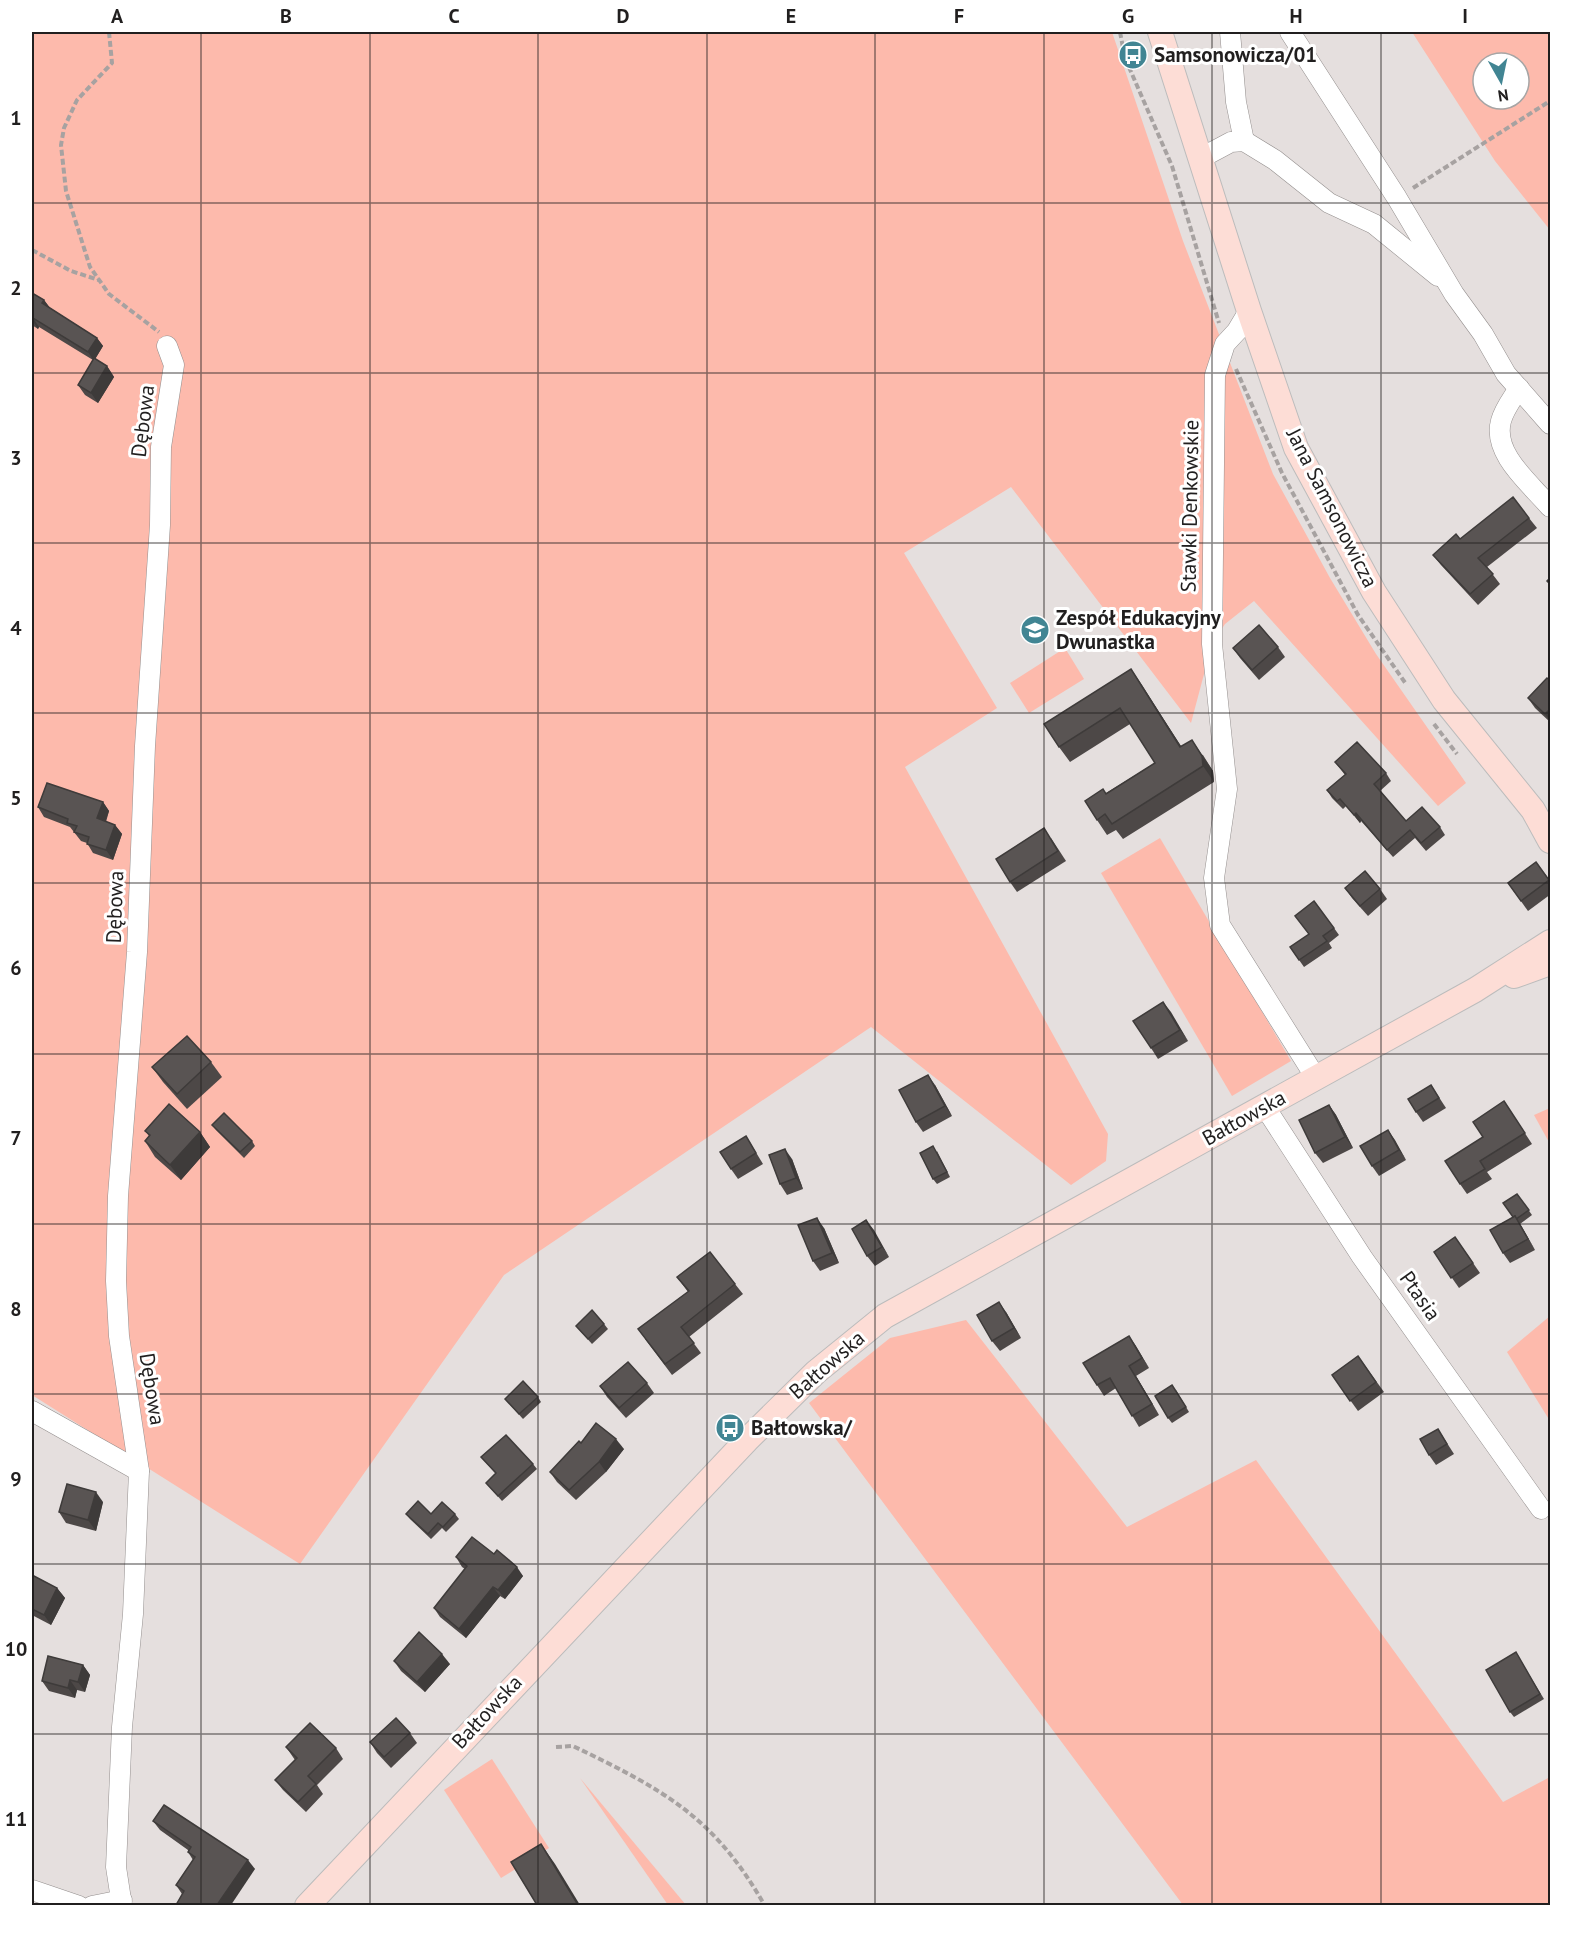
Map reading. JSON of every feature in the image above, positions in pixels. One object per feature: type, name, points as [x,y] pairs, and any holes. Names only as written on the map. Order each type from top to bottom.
[{"type":"main road","name":"Jana Samsonowicza","points":[[1160,32],[1249,311],[1296,447],[1374,592],[1444,700],[1542,818],[1551,841]]},
{"type":"main road","name":"Bałtowska","points":[[307,1905],[640,1551],[816,1372],[885,1317],[1475,990],[1551,942]]},
{"type":"main road","name":"Bałtowska","points":[[1475,990],[1551,963]]},
{"type":"street","points":[[1230,32],[1236,102],[1244,141]]},
{"type":"street","points":[[1290,32],[1397,198],[1454,294]]},
{"type":"street","points":[[1201,158],[1232,142],[1244,141],[1275,160],[1329,203],[1374,224],[1437,274],[1483,334],[1506,374],[1551,424]]},
{"type":"street","name":"Stawki Denkowskie","points":[[1249,311],[1237,332],[1225,344],[1215,375],[1212,644],[1227,789],[1214,878],[1220,924],[1316,1078]]},
{"type":"street","name":"Dębowa","points":[[122,1903],[116,1868],[122,1726],[133,1614],[139,1472],[119,1336],[116,1281],[118,1207],[137,952],[146,746],[160,525],[161,447],[174,365],[168,345]]},
{"type":"street","points":[[1519,388],[1501,420],[1499,436],[1503,451],[1551,507]]},
{"type":"street","name":"Ptasia","points":[[1264,1107],[1362,1257],[1541,1509]]},
{"type":"street","points":[[32,1411],[139,1472]]},
{"type":"street","points":[[32,1890],[79,1905]]},
{"type":"street","points":[[92,1905],[122,1903]]},
{"type":"path","points":[[109,32],[112,63],[77,100],[64,128],[61,145],[66,191],[90,267],[123,306],[158,332],[168,345]]},
{"type":"path","points":[[1397,198],[1551,101]]},
{"type":"path","points":[[32,249],[71,271],[99,280]]},
{"type":"path","points":[[556,1746],[573,1746],[682,1805],[722,1842],[748,1876],[765,1905]]},
{"type":"shaded area","points":[[32,32],[1112,32],[1183,241],[1273,474],[1330,578],[1376,654],[1466,783],[1438,806],[1254,601],[1225,624],[1212,644],[1191,723],[1011,487],[904,553],[997,708],[905,767],[1108,1134],[1106,1161],[1071,1185],[871,1027],[504,1275],[300,1564],[32,1395]]},
{"type":"shaded area","points":[[1412,32],[1550,32],[1550,230],[1495,161]]},
{"type":"shaded area","points":[[1065,648],[1084,679],[1029,713],[1010,683]]},
{"type":"shaded area","points":[[1160,838],[1291,1061],[1232,1096],[1101,873]]},
{"type":"shaded area","points":[[1550,1108],[1550,1144],[1534,1115]]},
{"type":"shaded area","points":[[1550,1316],[1550,1421],[1507,1352]]},
{"type":"shaded area","points":[[966,1320],[1127,1527],[1256,1460],[1503,1802],[1550,1777],[1550,1905],[1183,1905],[809,1403],[890,1338]]},
{"type":"shaded area","points":[[492,1759],[549,1848],[501,1878],[444,1790]]},
{"type":"shaded area","points":[[580,1778],[686,1905],[668,1905]]},
{"type":"building","points":[[32,293],[44,300],[42,303],[97,338],[88,352],[33,318],[32,320]]},
{"type":"building","points":[[94,358],[107,366],[91,393],[78,385]]},
{"type":"building","points":[[1513,497],[1529,518],[1478,558],[1493,574],[1470,594],[1433,555],[1456,534],[1460,539]]},
{"type":"building","points":[[1259,625],[1278,647],[1252,670],[1233,648]]},
{"type":"building","points":[[1131,669],[1180,747],[1192,740],[1202,756],[1203,766],[1112,824],[1105,814],[1097,820],[1085,801],[1103,789],[1106,794],[1155,763],[1120,708],[1059,747],[1044,724]]},
{"type":"building","points":[[1547,678],[1551,681],[1551,708],[1545,714],[1528,698]]},
{"type":"building","points":[[1357,742],[1386,773],[1374,784],[1406,821],[1422,807],[1440,827],[1421,843],[1410,830],[1387,850],[1356,813],[1354,815],[1340,799],[1337,801],[1327,790],[1346,774],[1335,762]]},
{"type":"building","points":[[47,783],[103,802],[97,818],[115,825],[106,850],[87,844],[89,837],[74,832],[77,826],[67,823],[68,819],[38,807]]},
{"type":"building","points":[[1044,828],[1058,851],[1010,882],[996,859]]},
{"type":"building","points":[[1536,862],[1549,880],[1521,901],[1508,883]]},
{"type":"building","points":[[1365,871],[1380,889],[1360,906],[1345,888]]},
{"type":"building","points":[[1314,901],[1334,928],[1323,936],[1327,941],[1299,960],[1290,947],[1309,934],[1295,916]]},
{"type":"building","points":[[1163,1002],[1180,1030],[1151,1048],[1133,1021]]},
{"type":"building","points":[[187,1036],[211,1062],[177,1094],[152,1067]]},
{"type":"building","points":[[928,1075],[945,1106],[916,1122],[899,1090]]},
{"type":"building","points":[[1431,1085],[1439,1098],[1416,1112],[1408,1099]]},
{"type":"building","points":[[1504,1101],[1525,1133],[1480,1161],[1485,1169],[1460,1184],[1445,1161],[1483,1137],[1473,1122]]},
{"type":"building","points":[[169,1104],[200,1132],[170,1165],[145,1141],[150,1135],[145,1131]]},
{"type":"building","points":[[1329,1105],[1345,1137],[1315,1153],[1299,1120]]},
{"type":"building","points":[[224,1113],[252,1141],[240,1152],[212,1125]]},
{"type":"building","points":[[1388,1130],[1399,1150],[1372,1166],[1360,1146]]},
{"type":"building","points":[[746,1136],[756,1153],[731,1169],[720,1152]]},
{"type":"building","points":[[933,1146],[947,1172],[933,1179],[920,1153]]},
{"type":"building","points":[[785,1149],[796,1178],[780,1184],[769,1155]]},
{"type":"building","points":[[1517,1194],[1529,1210],[1516,1219],[1503,1203]]},
{"type":"building","points":[[1515,1216],[1528,1239],[1503,1253],[1490,1230]]},
{"type":"building","points":[[817,1218],[832,1253],[813,1261],[798,1225]]},
{"type":"building","points":[[866,1220],[882,1247],[867,1256],[852,1229]]},
{"type":"building","points":[[1455,1237],[1473,1263],[1451,1278],[1434,1252]]},
{"type":"building","points":[[710,1252],[735,1284],[681,1327],[694,1343],[665,1364],[638,1329],[689,1291],[677,1277]]},
{"type":"building","points":[[999,1302],[1014,1328],[992,1341],[977,1315]]},
{"type":"building","points":[[592,1310],[604,1324],[588,1339],[576,1326]]},
{"type":"building","points":[[1129,1336],[1142,1358],[1129,1366],[1152,1404],[1132,1416],[1110,1378],[1097,1385],[1083,1363]]},
{"type":"building","points":[[1358,1356],[1376,1382],[1350,1401],[1332,1375]]},
{"type":"building","points":[[628,1362],[647,1383],[619,1408],[600,1386]]},
{"type":"building","points":[[523,1381],[538,1397],[519,1414],[505,1399]]},
{"type":"building","points":[[1172,1385],[1186,1407],[1168,1418],[1155,1396]]},
{"type":"building","points":[[596,1423],[616,1439],[599,1462],[569,1490],[550,1472],[579,1441],[581,1443]]},
{"type":"building","points":[[1438,1429],[1447,1444],[1429,1455],[1420,1439]]},
{"type":"building","points":[[506,1435],[533,1464],[498,1496],[486,1483],[496,1473],[481,1457]]},
{"type":"building","points":[[67,1484],[96,1492],[88,1520],[59,1512]]},
{"type":"building","points":[[418,1501],[431,1514],[442,1502],[455,1514],[443,1527],[438,1523],[428,1534],[406,1514]]},
{"type":"building","points":[[472,1537],[494,1554],[497,1550],[517,1567],[498,1590],[493,1587],[459,1629],[434,1608],[467,1566],[456,1557]]},
{"type":"building","points":[[32,1575],[57,1588],[44,1615],[32,1609]]},
{"type":"building","points":[[419,1632],[442,1654],[417,1682],[394,1661]]},
{"type":"building","points":[[1516,1652],[1540,1694],[1510,1712],[1486,1670]]},
{"type":"building","points":[[48,1656],[83,1665],[78,1682],[70,1680],[68,1688],[42,1681]]},
{"type":"building","points":[[396,1718],[410,1733],[384,1757],[370,1742]]},
{"type":"building","points":[[310,1723],[336,1748],[308,1776],[316,1784],[298,1802],[275,1780],[297,1758],[286,1747]]},
{"type":"building","points":[[164,1805],[248,1860],[217,1905],[176,1905],[184,1891],[176,1885],[195,1857],[188,1852],[191,1847],[153,1821]]},
{"type":"building","points":[[541,1844],[578,1905],[537,1905],[511,1862]]},
{"type":"place","name":"Samsonowicza/01","points":[[1133,55]]},
{"type":"place","name":"Zespół Edukacyjny Dwunastka","points":[[1035,630]]},
{"type":"place","name":"Bałtowska/","points":[[730,1428]]}]
